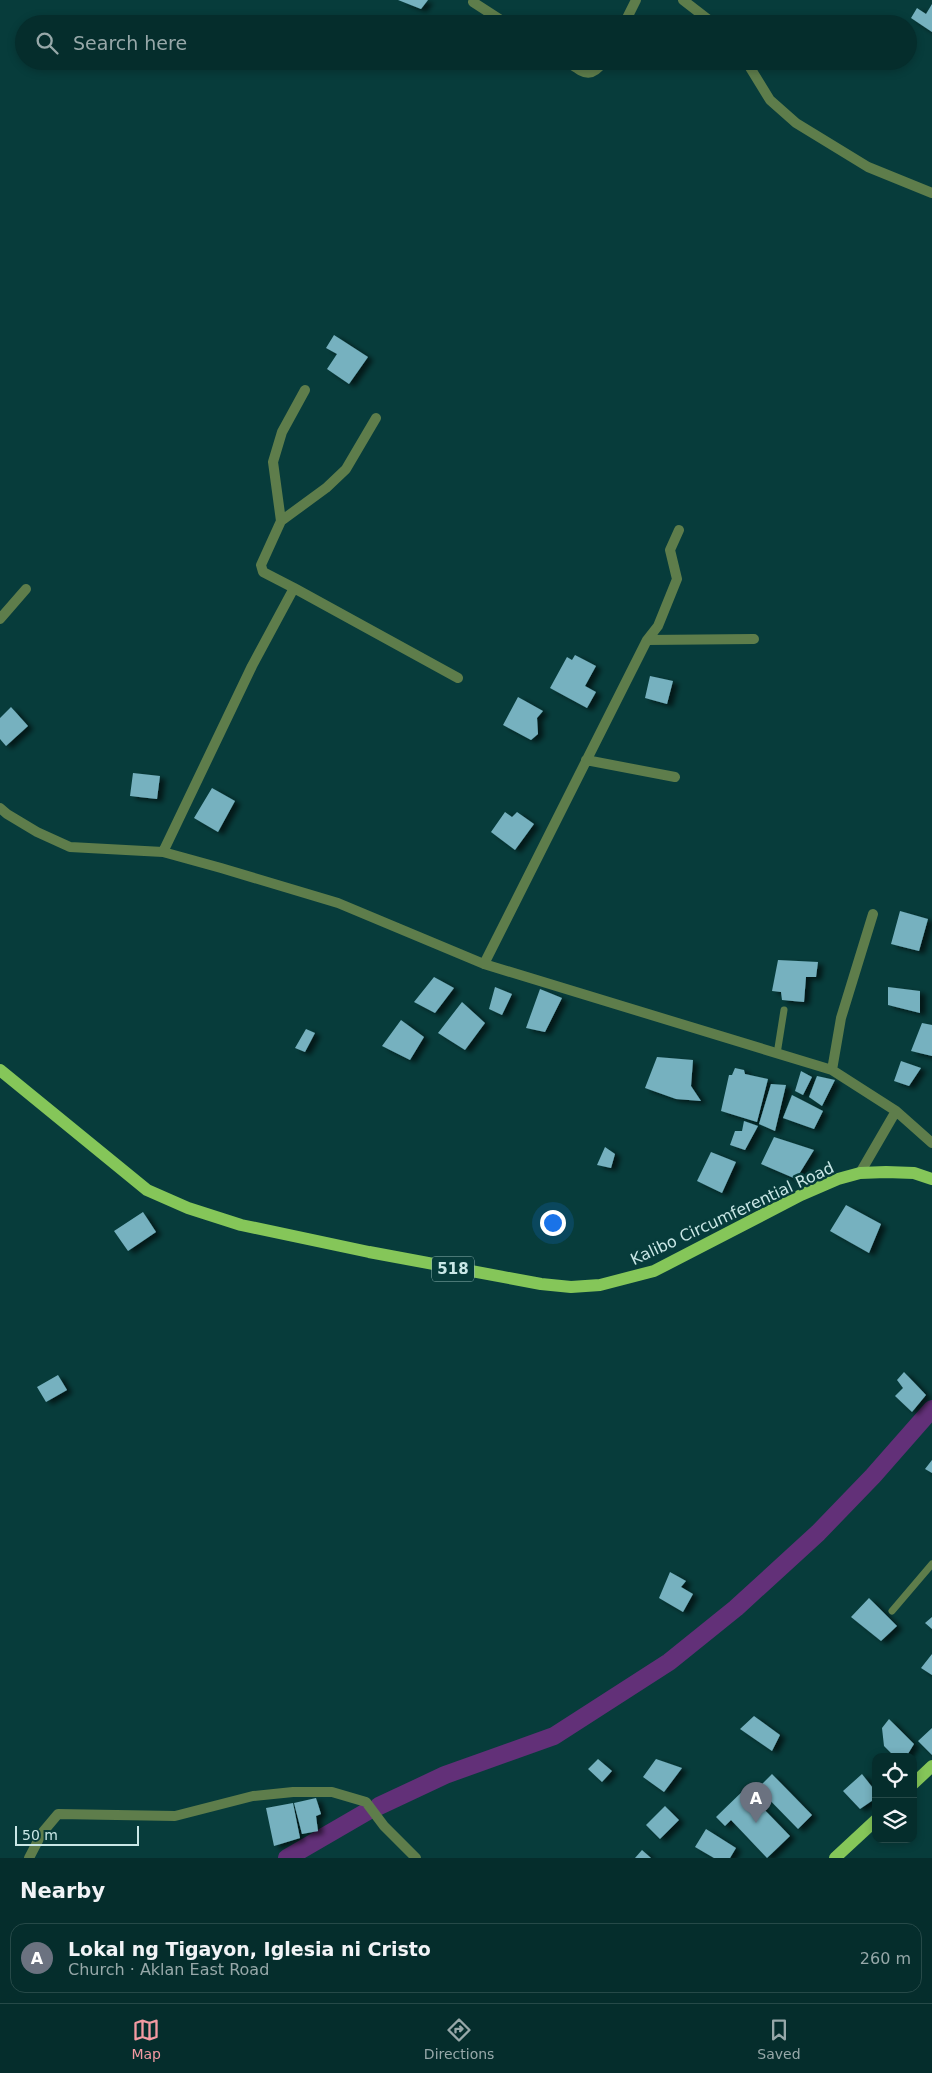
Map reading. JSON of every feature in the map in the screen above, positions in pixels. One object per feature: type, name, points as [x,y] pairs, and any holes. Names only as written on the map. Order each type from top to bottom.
[{"type":"main road","name":"Kalibo Circumferential Road","points":[[0,1070],[147,1190],[188,1208],[250,1227],[387,1256],[541,1284],[571,1287],[600,1285],[654,1271],[801,1195],[838,1179],[860,1173],[914,1173],[932,1180]]},
{"type":"main road","points":[[917,1780],[932,1766]]},
{"type":"main road","points":[[835,1858],[872,1824]]},
{"type":"street","points":[[628,15],[636,0]]},
{"type":"street","points":[[683,0],[702,15]]},
{"type":"street","points":[[473,2],[493,15]]},
{"type":"street","points":[[579,70],[592,73],[598,70]]},
{"type":"street","points":[[752,70],[770,100],[796,123],[868,167],[932,193]]},
{"type":"street","points":[[281,521],[273,462],[282,432],[305,390]]},
{"type":"street","points":[[376,418],[346,469],[326,488],[281,521],[261,565],[263,572],[458,678]]},
{"type":"street","points":[[484,964],[647,640],[658,626],[677,579],[670,550],[678,530]]},
{"type":"street","points":[[163,852],[252,666],[294,588]]},
{"type":"street","points":[[0,619],[26,589]]},
{"type":"street","points":[[647,640],[754,640]]},
{"type":"street","points":[[586,760],[675,777]]},
{"type":"street","points":[[0,808],[30,827],[70,847],[163,852],[338,903],[484,964],[832,1070],[896,1111],[932,1143]]},
{"type":"street","points":[[832,1070],[840,1018],[873,914]]},
{"type":"street","points":[[860,1173],[896,1111]]},
{"type":"street","points":[[29,1858],[42,1832],[58,1814],[175,1816],[253,1796],[293,1792],[332,1792],[366,1802],[384,1826],[416,1858]]},
{"type":"lane","points":[[777,1054],[784,1010]]},
{"type":"lane","points":[[892,1611],[932,1564]]},
{"type":"building","points":[[398,0],[428,0],[421,9]]},
{"type":"building","points":[[932,4],[932,32],[917,22],[917,15],[913,15],[917,8],[926,14]]},
{"type":"building","points":[[334,335],[368,357],[349,384],[327,369],[337,354],[326,348]]},
{"type":"building","points":[[575,655],[596,666],[585,686],[596,692],[587,708],[550,688],[567,657],[572,660]]},
{"type":"building","points":[[650,676],[673,681],[667,704],[645,698]]},
{"type":"building","points":[[518,697],[543,711],[537,718],[538,734],[531,740],[503,725]]},
{"type":"building","points":[[11,707],[28,726],[6,746],[0,739],[0,718]]},
{"type":"building","points":[[133,773],[160,776],[157,799],[130,796]]},
{"type":"building","points":[[212,788],[235,801],[218,832],[194,818]]},
{"type":"building","points":[[505,812],[512,817],[517,812],[534,824],[515,850],[491,832]]},
{"type":"building","points":[[900,911],[928,919],[919,951],[891,944]]},
{"type":"building","points":[[778,960],[818,962],[816,977],[806,977],[804,1002],[782,1000],[781,992],[772,991]]},
{"type":"building","points":[[434,977],[454,988],[435,1013],[414,1002]]},
{"type":"building","points":[[495,987],[512,994],[502,1015],[489,1009]]},
{"type":"building","points":[[888,987],[920,991],[920,1013],[888,1005]]},
{"type":"building","points":[[540,989],[562,998],[545,1032],[526,1028]]},
{"type":"building","points":[[462,1002],[485,1023],[465,1050],[438,1033]]},
{"type":"building","points":[[401,1020],[424,1037],[410,1060],[382,1046]]},
{"type":"building","points":[[922,1023],[932,1025],[932,1056],[911,1051]]},
{"type":"building","points":[[306,1029],[315,1033],[305,1052],[295,1048]]},
{"type":"building","points":[[657,1057],[693,1060],[691,1086],[701,1101],[676,1099],[645,1088]]},
{"type":"building","points":[[901,1061],[921,1068],[909,1086],[894,1081]]},
{"type":"building","points":[[735,1068],[744,1070],[745,1074],[768,1079],[757,1122],[721,1111],[729,1075],[732,1075]]},
{"type":"building","points":[[801,1071],[812,1077],[803,1095],[795,1091]]},
{"type":"building","points":[[817,1076],[835,1080],[822,1106],[809,1097]]},
{"type":"building","points":[[771,1084],[786,1085],[775,1131],[759,1124]]},
{"type":"building","points":[[792,1095],[823,1111],[814,1129],[783,1118]]},
{"type":"building","points":[[744,1121],[758,1126],[745,1150],[730,1145],[735,1131],[742,1131]]},
{"type":"building","points":[[774,1137],[814,1150],[796,1179],[761,1164]]},
{"type":"building","points":[[605,1147],[615,1154],[611,1168],[597,1165]]},
{"type":"building","points":[[711,1152],[736,1162],[722,1193],[697,1181]]},
{"type":"building","points":[[846,1205],[881,1224],[869,1253],[830,1231]]},
{"type":"building","points":[[143,1212],[156,1232],[128,1251],[114,1231]]},
{"type":"building","points":[[904,1372],[926,1395],[912,1412],[895,1396],[903,1388],[897,1380]]},
{"type":"building","points":[[58,1375],[67,1390],[46,1402],[37,1387]]},
{"type":"building","points":[[932,1460],[932,1473],[925,1469]]},
{"type":"building","points":[[670,1572],[686,1581],[681,1587],[693,1594],[683,1612],[659,1598]]},
{"type":"building","points":[[869,1598],[897,1626],[881,1641],[851,1617]]},
{"type":"building","points":[[932,1617],[932,1629],[925,1623]]},
{"type":"building","points":[[932,1654],[932,1675],[921,1668]]},
{"type":"building","points":[[754,1716],[780,1735],[772,1751],[740,1729]]},
{"type":"building","points":[[889,1719],[914,1744],[908,1753],[891,1753],[884,1746],[882,1728]]},
{"type":"building","points":[[932,1728],[932,1755],[918,1741]]},
{"type":"building","points":[[598,1759],[612,1771],[602,1782],[588,1769]]},
{"type":"building","points":[[656,1759],[682,1768],[664,1792],[643,1777]]},
{"type":"building","points":[[772,1774],[812,1815],[798,1829],[758,1788]]},
{"type":"building","points":[[862,1774],[872,1787],[872,1801],[860,1809],[843,1791]]},
{"type":"building","points":[[750,1784],[761,1796],[756,1801],[790,1836],[767,1858],[731,1820],[725,1826],[716,1817]]},
{"type":"building","points":[[316,1798],[321,1814],[316,1816],[318,1831],[302,1834],[294,1803]]},
{"type":"building","points":[[293,1803],[300,1838],[274,1846],[266,1808]]},
{"type":"building","points":[[665,1806],[679,1820],[660,1839],[646,1825]]},
{"type":"building","points":[[706,1829],[736,1848],[730,1858],[714,1858],[695,1847]]},
{"type":"building","points":[[642,1850],[651,1858],[635,1858]]},
{"type":"waterway","points":[[379,1806],[445,1775],[554,1736],[669,1662],[736,1608],[818,1533],[873,1476],[932,1409]]},
{"type":"waterway","points":[[287,1858],[368,1811]]},
{"type":"place","name":"Lokal ng Tigayon, Iglesia ni Cristo","points":[[756,1823]]}]
